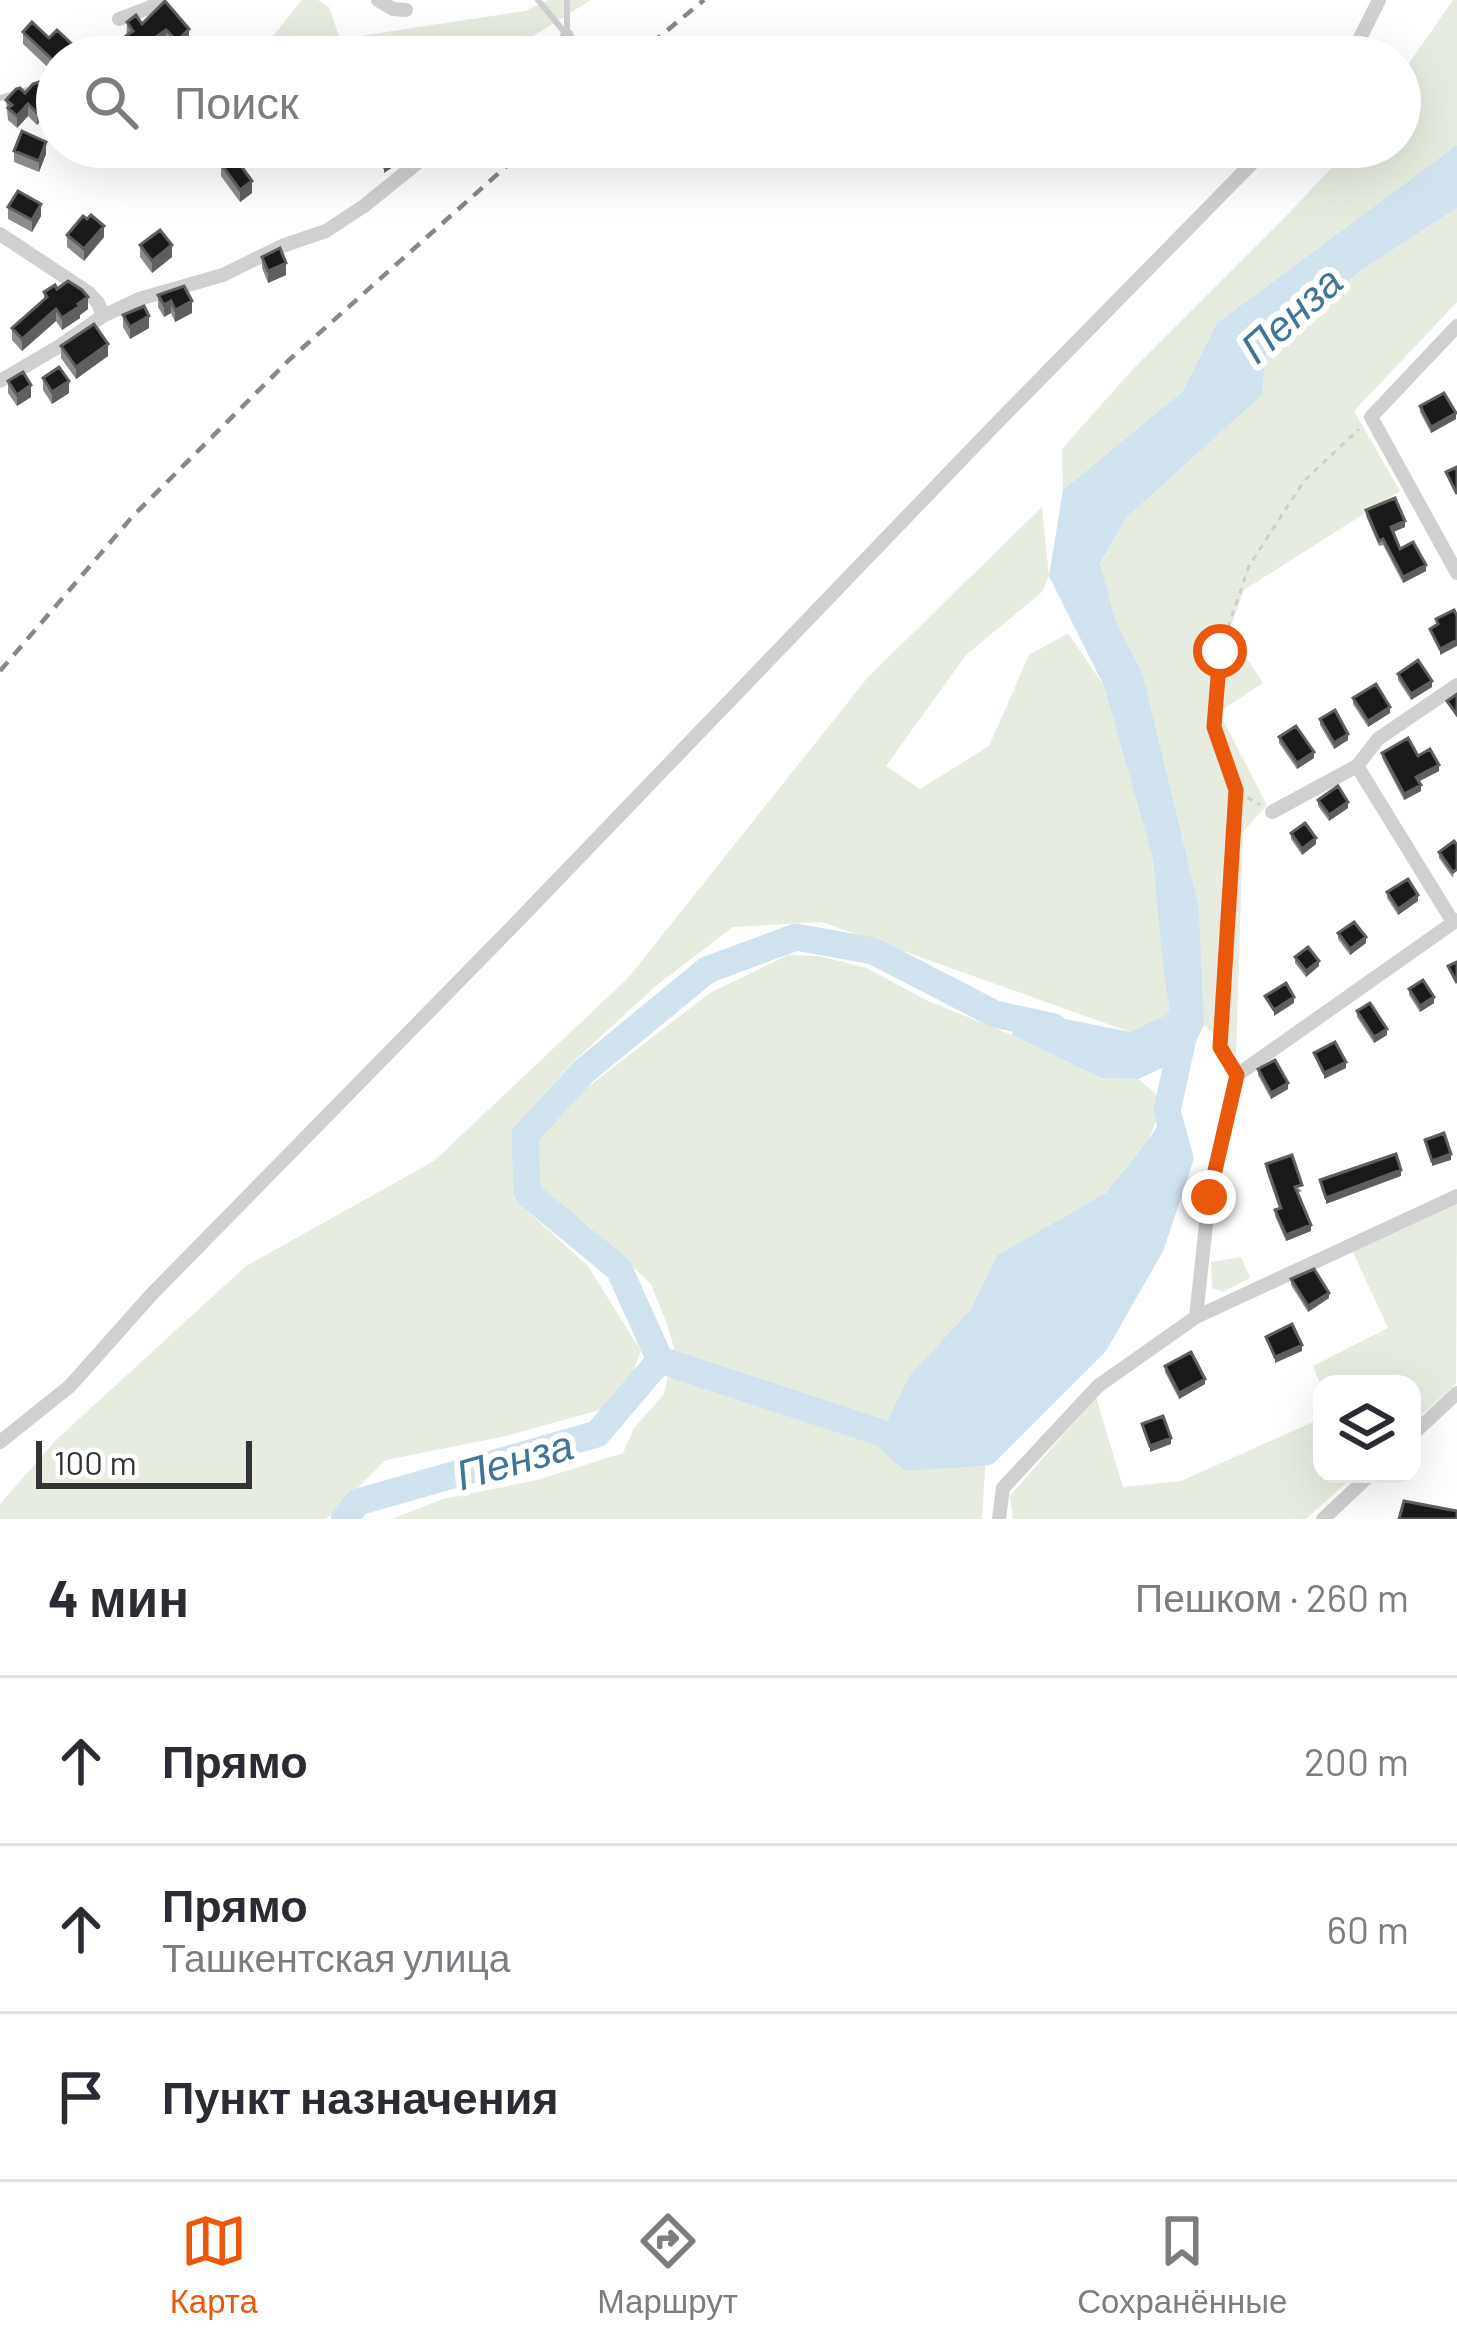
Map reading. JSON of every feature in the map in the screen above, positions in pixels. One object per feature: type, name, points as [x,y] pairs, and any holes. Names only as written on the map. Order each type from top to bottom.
[{"type":"street","points":[[119,20],[158,0]]},
{"type":"street","points":[[379,0],[406,10]]},
{"type":"street","points":[[1361,36],[1379,0]]},
{"type":"street","points":[[0,381],[103,316],[139,299],[223,275],[326,231],[411,168]]},
{"type":"street","points":[[0,1442],[70,1386],[151,1294],[1247,168]]},
{"type":"street","points":[[0,234],[88,293],[103,316]]},
{"type":"street","points":[[1457,326],[1371,417],[1457,573]]},
{"type":"street","points":[[1272,812],[1358,766],[1378,739],[1457,685]]},
{"type":"street","points":[[1196,1317],[1209,1197],[1237,1075],[1455,921],[1358,766]]},
{"type":"street","points":[[999,1519],[1003,1488],[1098,1386],[1196,1317],[1457,1196]]},
{"type":"street","points":[[1421,1427],[1457,1393]]},
{"type":"street","points":[[1323,1519],[1361,1483]]},
{"type":"lane","points":[[538,0],[568,36]]},
{"type":"lane","points":[[567,0],[568,36]]},
{"type":"lane","points":[[0,98],[36,88]]},
{"type":"path","points":[[1237,1075],[1220,1047],[1236,790],[1214,727],[1220,651],[1250,566],[1304,481],[1371,417]]},
{"type":"path","points":[[1236,790],[1272,812]]},
{"type":"shaded area","points":[[302,0],[318,0],[329,7],[339,36],[273,36]]},
{"type":"shaded area","points":[[549,0],[591,0],[533,36],[360,36],[525,11]]},
{"type":"shaded area","points":[[1457,0],[1457,145],[1217,323],[1183,391],[1063,490],[1062,449],[1133,369],[1331,168],[1421,168],[1421,46]]},
{"type":"shaded area","points":[[1457,208],[1457,302],[1354,411],[1400,491],[1244,590],[1229,631],[1263,683],[1219,712],[1267,805],[1243,832],[1236,1055],[1204,1025],[1199,907],[1143,675],[1116,622],[1100,565],[1126,518],[1262,395],[1266,354],[1357,273]]},
{"type":"shaded area","points":[[1042,507],[1049,576],[1042,592],[966,655],[886,766],[920,789],[989,746],[1029,655],[1068,633],[1104,686],[1153,860],[1171,1013],[1130,1032],[822,922],[733,927],[657,985],[572,1063],[513,1128],[514,1199],[588,1266],[641,1351],[621,1404],[506,1436],[386,1460],[326,1519],[0,1519],[0,1504],[56,1440],[246,1266],[434,1161],[628,978],[868,677]]},
{"type":"shaded area","points":[[788,955],[819,956],[867,968],[928,1001],[1101,1078],[1138,1079],[1164,1100],[1149,1139],[1106,1193],[997,1255],[971,1309],[910,1375],[910,1457],[986,1452],[982,1519],[392,1519],[443,1499],[537,1480],[623,1453],[634,1428],[664,1394],[674,1348],[651,1284],[588,1225],[564,1215],[534,1187],[534,1155],[541,1128],[710,993]]},
{"type":"shaded area","points":[[1457,1201],[1456,1384],[1421,1415],[1421,1375],[1317,1375],[1313,1366],[1388,1328],[1352,1250]]},
{"type":"shaded area","points":[[1241,1257],[1250,1278],[1223,1292],[1212,1288],[1211,1262]]},
{"type":"shaded area","points":[[1096,1397],[1123,1487],[1181,1481],[1313,1422],[1313,1483],[1346,1483],[1306,1519],[1013,1519],[1010,1496]]},
{"type":"water","points":[[1457,145],[1457,208],[1357,273],[1266,354],[1262,395],[1126,518],[1100,564],[1116,622],[1143,675],[1199,907],[1204,1025],[1189,1056],[1138,1079],[1101,1078],[1012,1035],[1020,1010],[1130,1032],[1170,1013],[1153,860],[1104,686],[1049,576],[1063,490],[1183,391],[1217,323]]},
{"type":"water","points":[[1167,1111],[1180,1158],[1151,1245],[1095,1343],[986,1452],[910,1457],[882,1432],[910,1375],[971,1309],[997,1255],[1106,1193]]},
{"type":"building","points":[[165,1],[189,29],[182,36],[166,30],[157,36],[126,36],[133,31],[127,22],[136,15],[142,24]]},
{"type":"building","points":[[32,22],[47,36],[36,36],[36,44],[23,32]]},
{"type":"building","points":[[33,84],[36,112],[28,104],[17,116],[6,100],[16,89],[25,93]]},
{"type":"building","points":[[22,131],[36,137],[36,160],[14,151]]},
{"type":"building","points":[[224,168],[242,168],[252,181],[240,190]]},
{"type":"building","points":[[18,191],[41,204],[32,220],[8,207]]},
{"type":"building","points":[[91,215],[104,226],[84,249],[67,235],[83,216]]},
{"type":"building","points":[[160,230],[172,245],[152,261],[140,245]]},
{"type":"building","points":[[280,248],[286,263],[268,271],[262,257]]},
{"type":"building","points":[[68,281],[88,297],[62,318],[56,309],[22,339],[12,328],[47,297],[44,292]]},
{"type":"building","points":[[184,286],[192,301],[175,310],[171,301],[164,305],[158,295]]},
{"type":"building","points":[[144,306],[149,316],[130,327],[123,315]]},
{"type":"building","points":[[94,324],[108,344],[76,367],[61,346]]},
{"type":"building","points":[[59,367],[69,381],[52,392],[43,378]]},
{"type":"building","points":[[23,372],[31,385],[17,395],[8,381]]},
{"type":"building","points":[[1444,393],[1456,413],[1431,427],[1420,406]]},
{"type":"building","points":[[1457,467],[1457,494],[1446,472]]},
{"type":"building","points":[[1395,498],[1405,521],[1391,527],[1400,549],[1413,542],[1426,565],[1403,577],[1383,539],[1379,541],[1366,510]]},
{"type":"building","points":[[1454,610],[1457,640],[1440,649],[1430,629],[1438,624],[1436,619]]},
{"type":"building","points":[[1418,660],[1432,681],[1411,694],[1398,674]]},
{"type":"building","points":[[1376,684],[1390,707],[1368,721],[1353,698]]},
{"type":"building","points":[[1457,694],[1457,715],[1447,701]]},
{"type":"building","points":[[1335,710],[1348,734],[1334,743],[1320,719]]},
{"type":"building","points":[[1296,726],[1314,752],[1297,763],[1279,737]]},
{"type":"building","points":[[1408,738],[1418,756],[1430,749],[1439,765],[1416,777],[1421,785],[1404,794],[1382,753]]},
{"type":"building","points":[[1338,786],[1348,802],[1329,815],[1318,800]]},
{"type":"building","points":[[1305,823],[1316,838],[1302,849],[1291,833]]},
{"type":"building","points":[[1454,841],[1457,869],[1453,872],[1439,852]]},
{"type":"building","points":[[1408,879],[1418,895],[1398,909],[1387,892]]},
{"type":"building","points":[[1354,922],[1366,937],[1350,949],[1338,933]]},
{"type":"building","points":[[1308,947],[1319,961],[1306,971],[1295,957]]},
{"type":"building","points":[[1457,962],[1457,983],[1448,966]]},
{"type":"building","points":[[1423,980],[1434,997],[1420,1006],[1409,989]]},
{"type":"building","points":[[1286,983],[1294,997],[1274,1010],[1265,996]]},
{"type":"building","points":[[1370,1003],[1387,1029],[1374,1037],[1357,1011]]},
{"type":"building","points":[[1335,1042],[1346,1062],[1324,1073],[1314,1053]]},
{"type":"building","points":[[1275,1060],[1288,1083],[1271,1093],[1258,1069]]},
{"type":"building","points":[[1444,1133],[1451,1154],[1432,1161],[1425,1140]]},
{"type":"building","points":[[1396,1154],[1401,1170],[1326,1198],[1320,1180]]},
{"type":"building","points":[[1292,1155],[1302,1185],[1295,1187],[1311,1225],[1286,1235],[1275,1210],[1281,1208],[1266,1164]]},
{"type":"building","points":[[1314,1269],[1329,1293],[1308,1306],[1291,1279]]},
{"type":"building","points":[[1292,1324],[1302,1345],[1275,1357],[1266,1337]]},
{"type":"building","points":[[1191,1352],[1205,1379],[1179,1393],[1165,1366]]},
{"type":"building","points":[[1163,1416],[1171,1438],[1150,1446],[1142,1424]]},
{"type":"building","points":[[1404,1501],[1457,1511],[1457,1519],[1399,1519]]},
{"type":"waterway","points":[[1054,1027],[995,1014],[873,951],[796,937],[707,970],[583,1072],[525,1135],[527,1193],[619,1269],[660,1360],[882,1433],[910,1457],[986,1452],[1095,1343],[1151,1245],[1180,1158],[1167,1111],[1186,1024]]},
{"type":"waterway","name":"Пенза","points":[[344,1519],[358,1502],[597,1434],[660,1360]]},
{"type":"railway","points":[[660,36],[704,0]]},
{"type":"railway","points":[[0,671],[132,517],[289,360],[504,168]]},
{"type":"route","points":[[1209,1197],[1237,1075],[1220,1047],[1236,790],[1214,727],[1220,651]]}]
